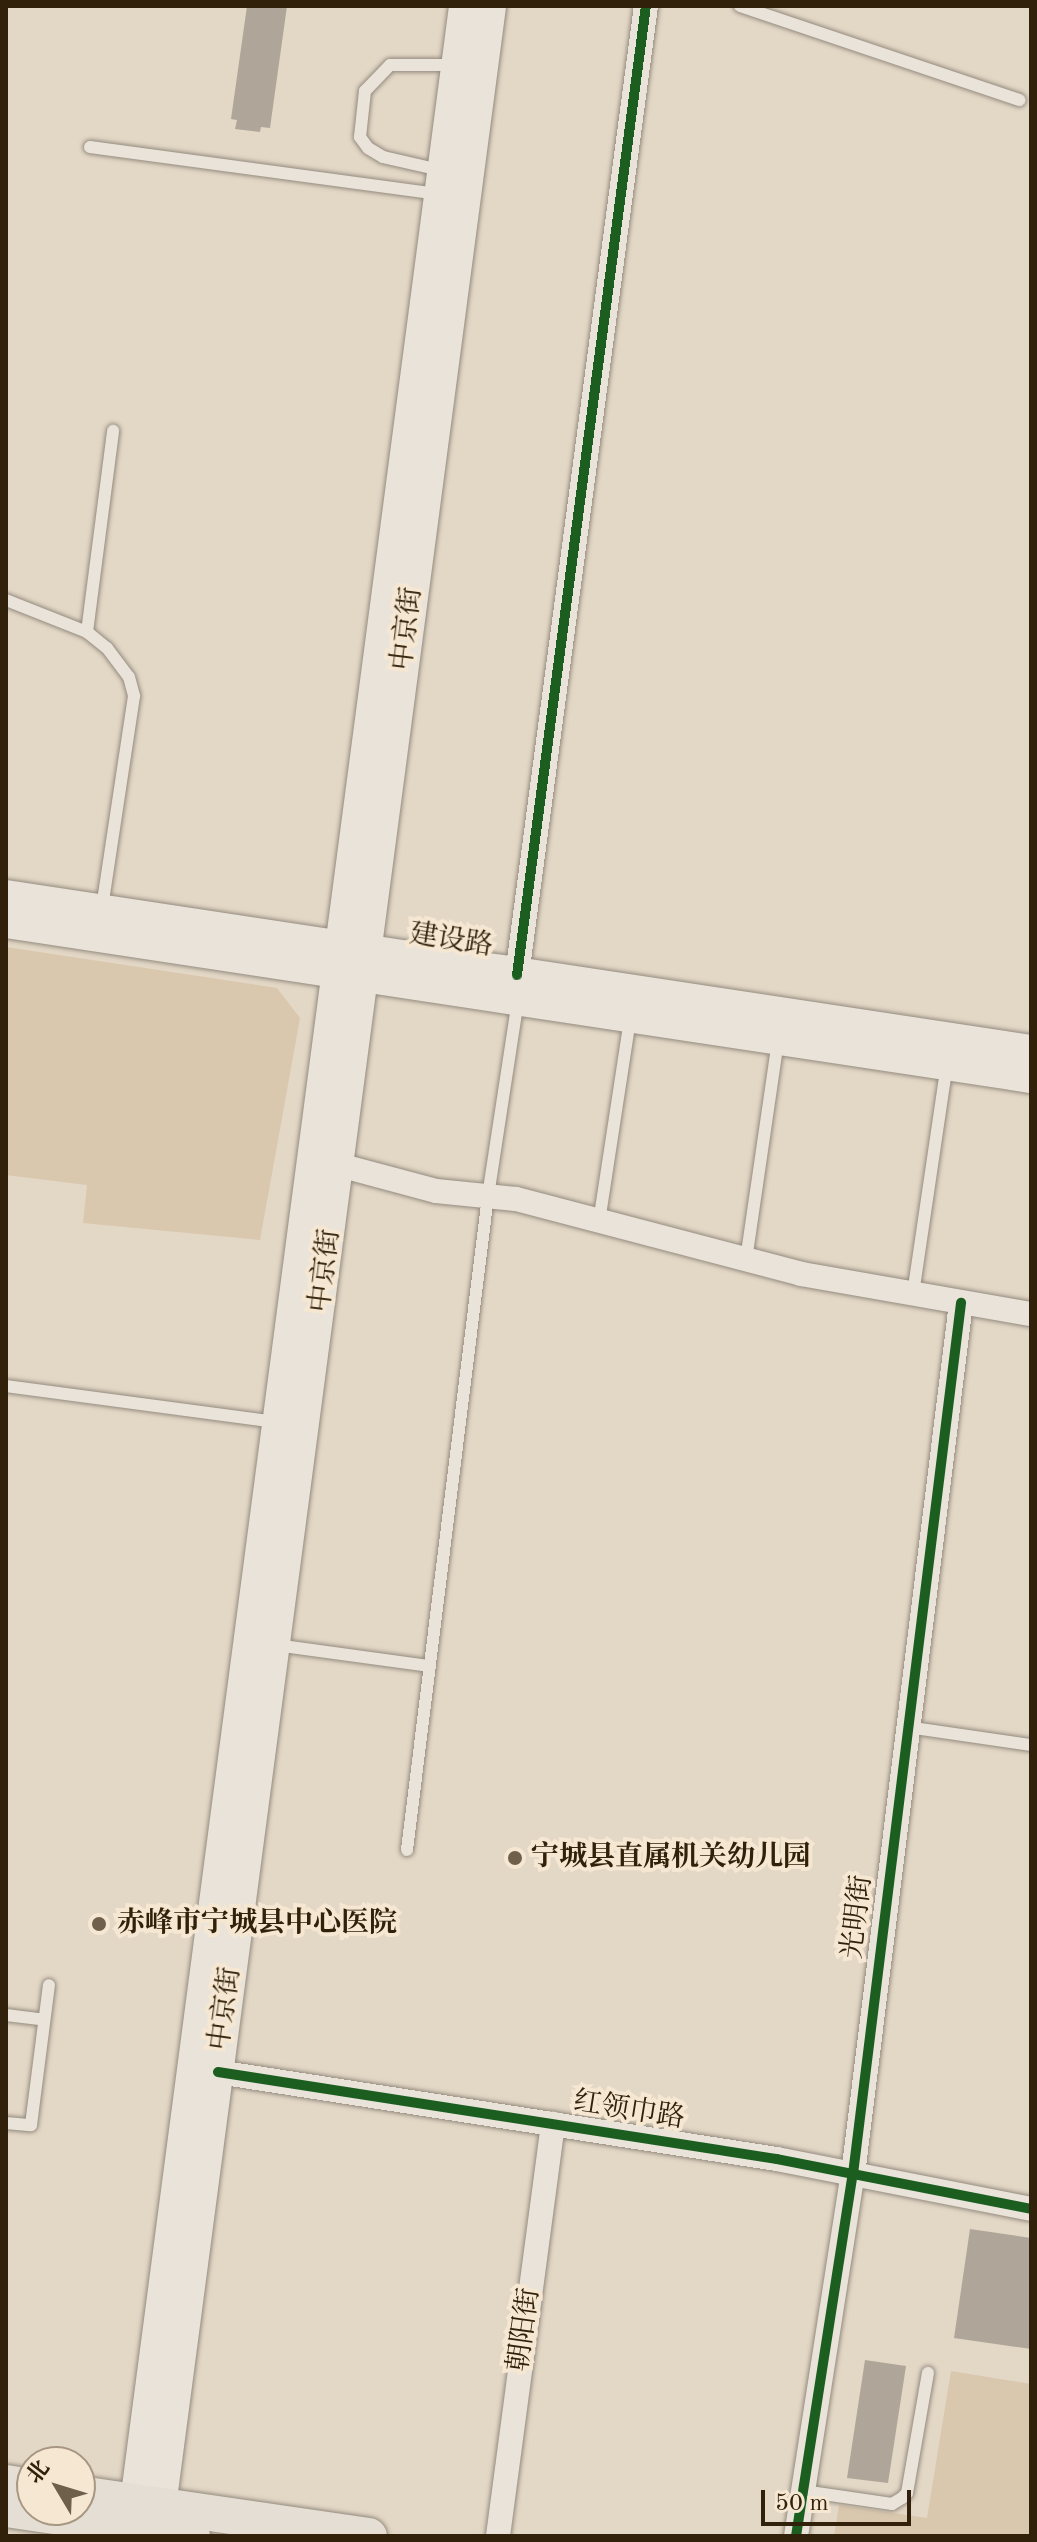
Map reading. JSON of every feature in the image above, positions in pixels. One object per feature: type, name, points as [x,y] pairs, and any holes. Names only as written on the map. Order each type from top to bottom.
[{"type":"main road","name":"中京街","points":[[146,2523],[218,2072],[339,1165],[353,963],[465,6]]},
{"type":"main road","name":"中京街","points":[[146,2523],[282,1423],[353,963],[490,6]]},
{"type":"main road","name":"建设路","points":[[6,896],[102,911],[353,963]]},
{"type":"main road","name":"建设路","points":[[6,922],[353,963],[518,988],[1031,1051]]},
{"type":"main road","name":"建设路","points":[[518,988],[630,1018],[1031,1077]]},
{"type":"main road","points":[[96,2501],[146,2523],[192,2536]]},
{"type":"main road","points":[[6,2509],[146,2523],[369,2536]]},
{"type":"street","points":[[518,988],[646,6]]},
{"type":"street","points":[[339,1165],[436,1191],[488,1196],[746,1260],[1031,1314]]},
{"type":"street","name":"光明街","points":[[796,2536],[853,2174],[906,1727],[961,1303]]},
{"type":"street","name":"红领巾路","points":[[218,2072],[853,2174],[1031,2209]]},
{"type":"street","name":"朝阳街","points":[[498,2536],[553,2124]]},
{"type":"lane","points":[[740,6],[1020,100]]},
{"type":"lane","points":[[442,182],[368,148],[360,137],[365,91],[390,65],[457,65]]},
{"type":"lane","points":[[90,147],[442,182]]},
{"type":"lane","points":[[87,632],[113,431]]},
{"type":"lane","points":[[6,600],[87,632],[114,658],[134,696],[102,911]]},
{"type":"lane","points":[[407,1850],[488,1196],[518,988]]},
{"type":"lane","points":[[599,1222],[630,1018]]},
{"type":"lane","points":[[746,1260],[778,1039]]},
{"type":"lane","points":[[913,1294],[947,1064]]},
{"type":"lane","points":[[6,1386],[282,1423]]},
{"type":"lane","points":[[276,1645],[430,1666]]},
{"type":"lane","points":[[906,1727],[1031,1745]]},
{"type":"lane","points":[[6,2123],[31,2125],[49,1985]]},
{"type":"lane","points":[[6,2015],[44,2020]]},
{"type":"lane","points":[[803,2491],[892,2504],[902,2498],[907,2493],[928,2373]]},
{"type":"shaded area","points":[[6,947],[277,988],[300,1018],[260,1240],[83,1223],[87,1185],[6,1175]]},
{"type":"shaded area","points":[[951,2371],[1031,2384],[1030,2536],[834,2536],[839,2505],[927,2518]]},
{"type":"building","points":[[247,6],[287,6],[270,128],[261,127],[260,132],[235,129],[237,120],[231,119]]},
{"type":"building","points":[[970,2229],[1031,2238],[1031,2349],[954,2338]]},
{"type":"building","points":[[865,2360],[906,2366],[888,2483],[847,2478]]},
{"type":"cycle path","points":[[517,975],[646,6]]},
{"type":"cycle path","points":[[796,2536],[853,2174],[961,1303]]},
{"type":"cycle path","points":[[218,2072],[777,2159],[1031,2209]]},
{"type":"place","name":"宁城县直属机关幼儿园","points":[[515,1858]]},
{"type":"place","name":"赤峰市宁城县中心医院","points":[[99,1924]]}]
